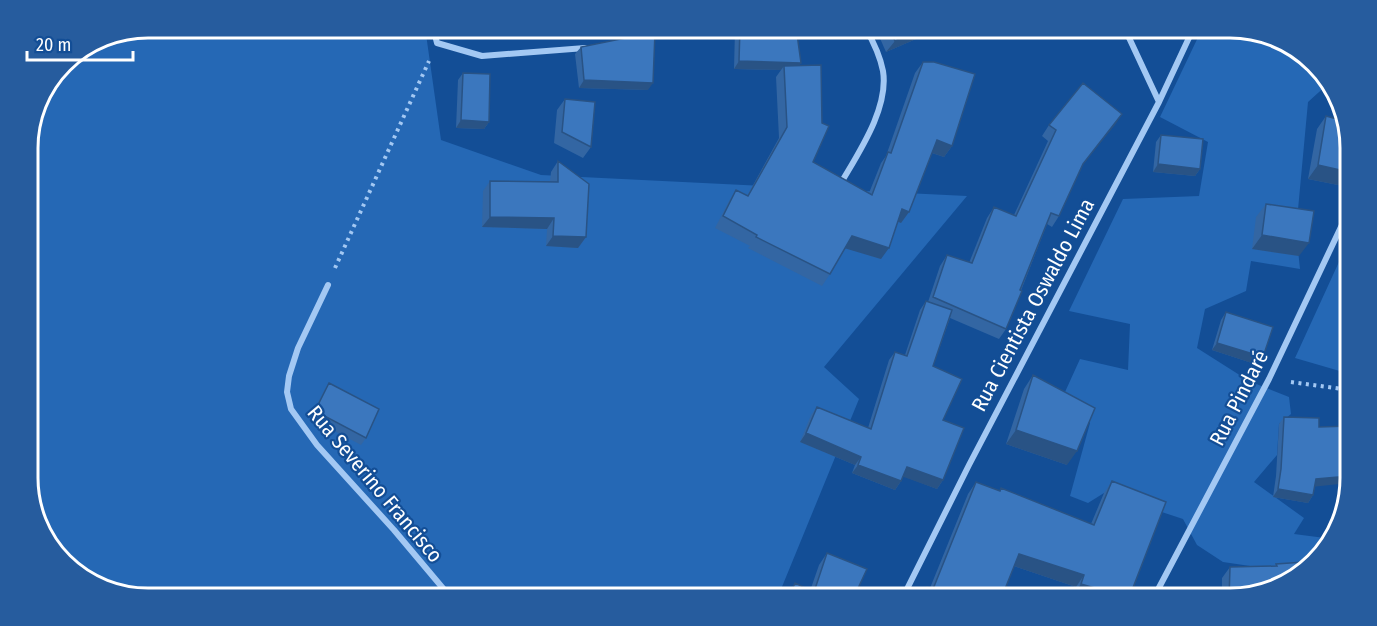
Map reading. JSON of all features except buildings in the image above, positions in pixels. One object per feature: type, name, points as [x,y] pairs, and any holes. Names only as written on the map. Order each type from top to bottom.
[{"type":"street","points":[[435,38],[436,43],[482,56],[541,53],[588,47]]},
{"type":"street","points":[[841,183],[868,136],[884,92],[880,62],[871,38]]},
{"type":"street","points":[[1129,38],[1159,102]]},
{"type":"street","name":"Rua Cientista Oswaldo Lima","points":[[908,588],[969,465],[1159,102],[1189,38]]},
{"type":"street","name":"Rua Pindaré","points":[[1159,588],[1269,379],[1340,229]]},
{"type":"street","name":"Rua Severino Francisco","points":[[328,285],[298,348],[289,376],[287,392],[291,410],[316,445],[394,530],[443,588]]},
{"type":"path","points":[[328,285],[436,43]]},
{"type":"path","points":[[1269,379],[1340,389]]},
{"type":"shaded area","points":[[133,38],[427,38],[441,140],[541,175],[967,196],[824,367],[859,399],[782,588],[133,588],[112,583],[81,566],[60,545],[46,520],[38,493],[38,133],[41,119],[56,86],[75,65],[99,49]]},
{"type":"shaded area","points":[[1198,38],[1244,38],[1265,43],[1296,60],[1322,89],[1308,102],[1296,231],[1300,269],[1251,261],[1246,291],[1205,309],[1197,348],[1249,381],[1289,397],[1291,414],[1279,424],[1277,455],[1254,482],[1304,518],[1294,534],[1322,538],[1307,556],[1288,572],[1223,562],[1197,545],[1183,519],[1104,493],[1088,503],[1070,496],[1090,423],[1065,392],[1080,359],[1128,370],[1130,324],[1069,311],[1123,199],[1199,196],[1208,142],[1160,117]]},
{"type":"shaded area","points":[[1340,260],[1340,371],[1295,358]]}]
